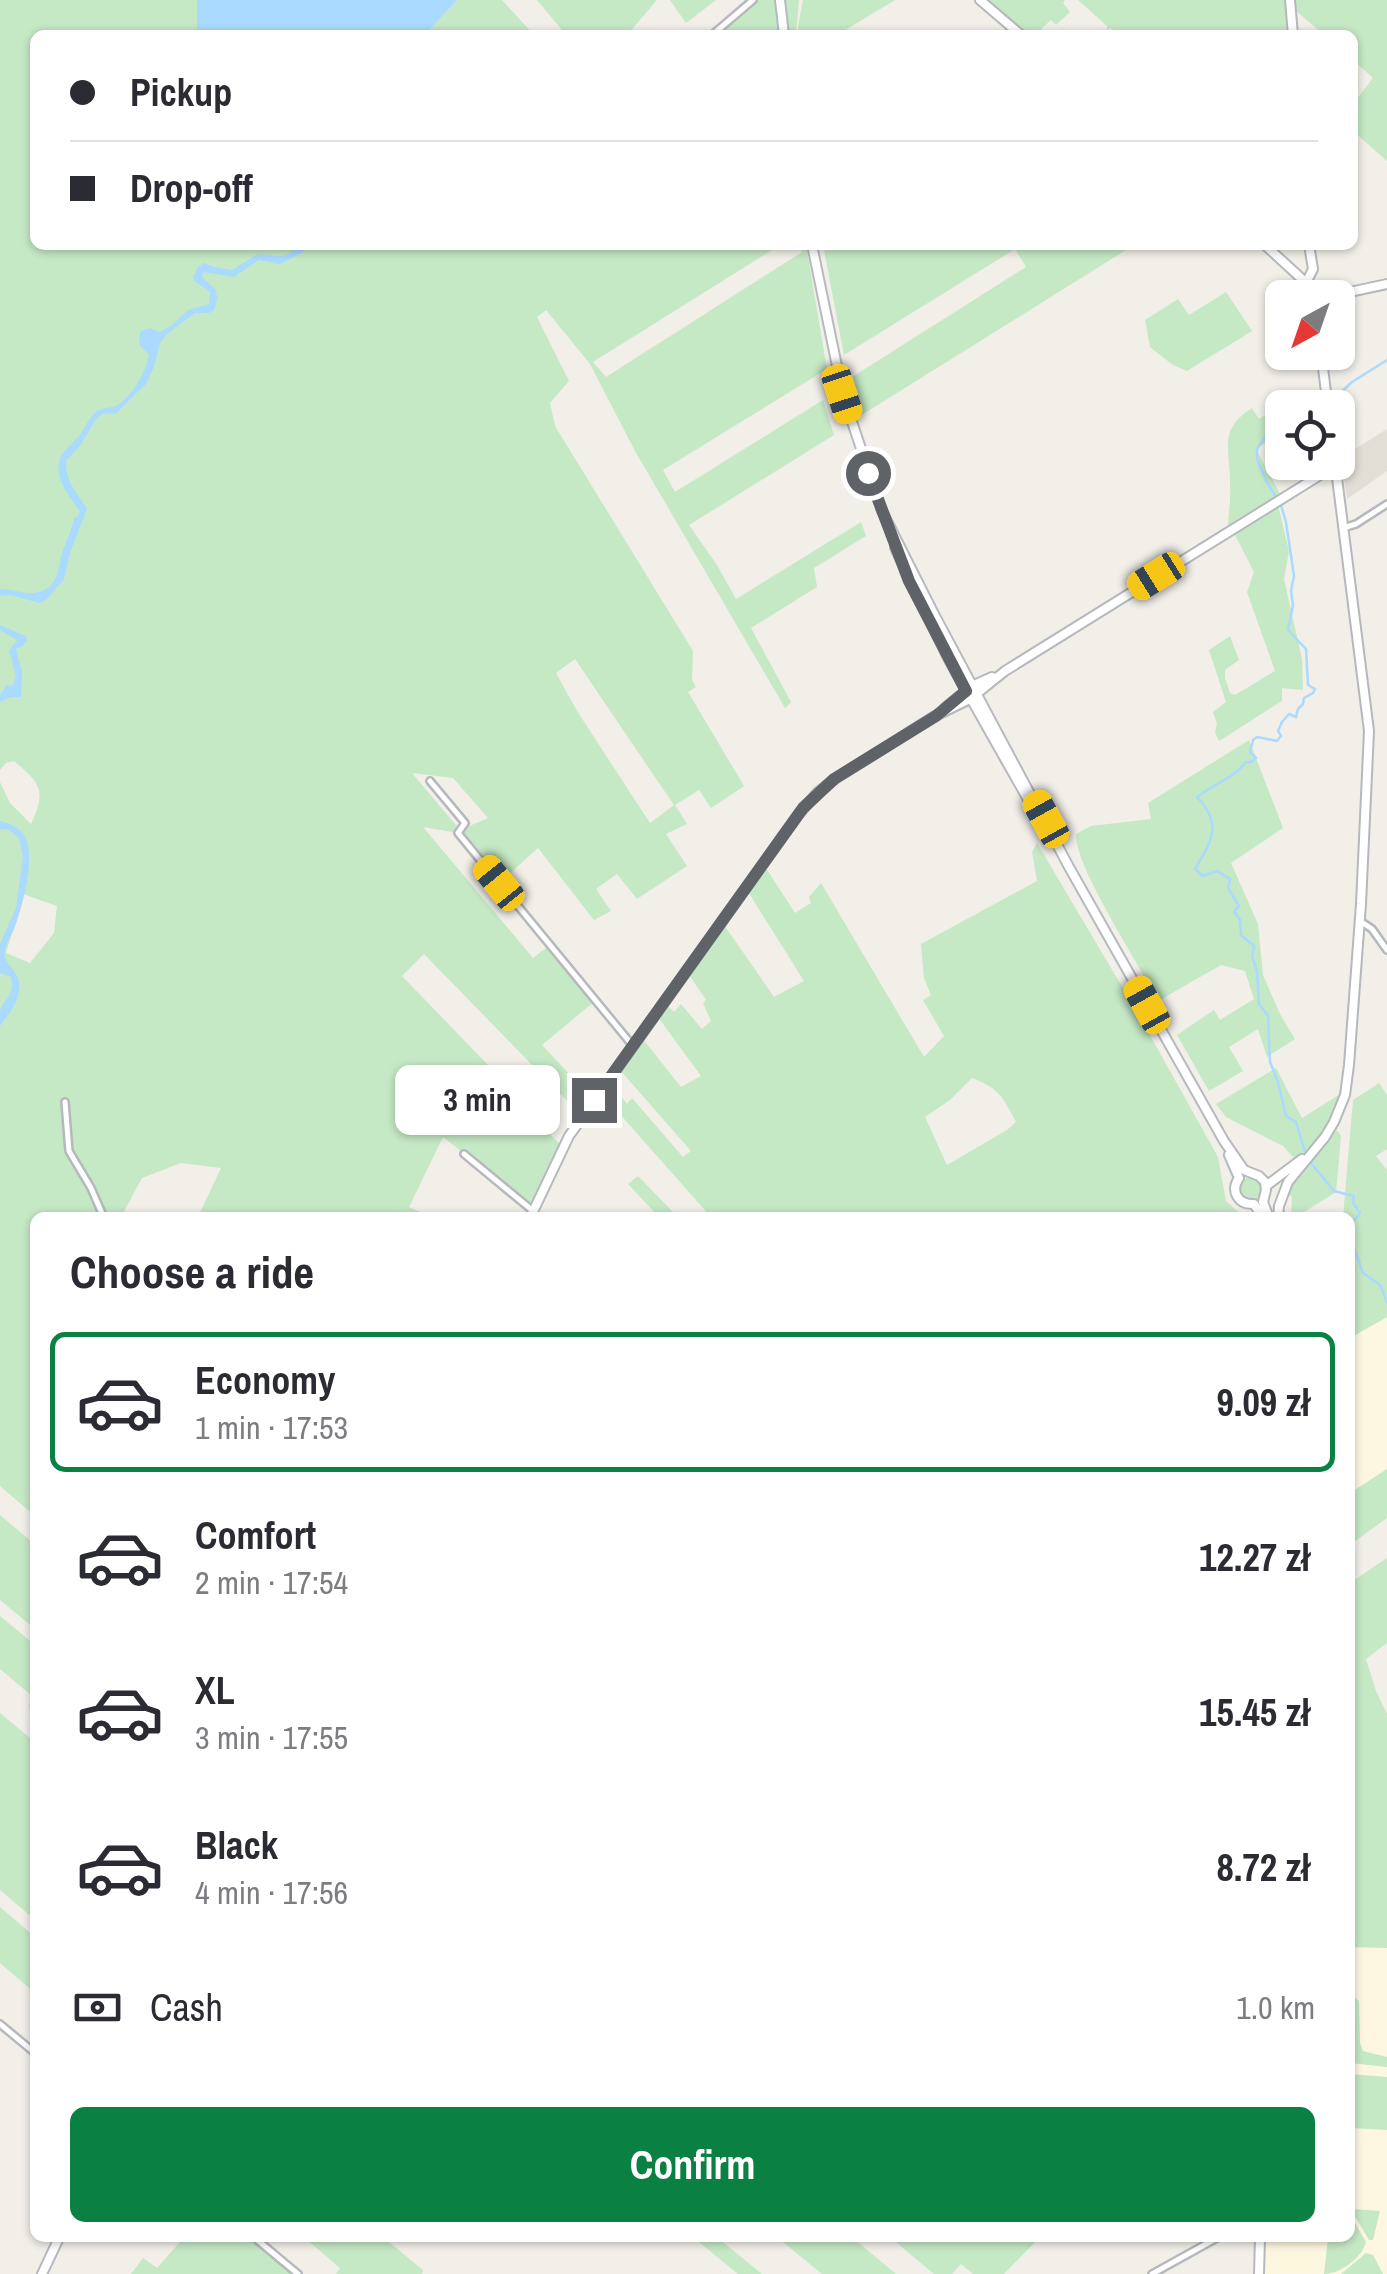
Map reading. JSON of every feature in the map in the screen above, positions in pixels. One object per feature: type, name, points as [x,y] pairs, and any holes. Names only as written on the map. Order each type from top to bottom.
[{"type":"street","points":[[718,30],[753,0]]},
{"type":"street","points":[[780,0],[783,30]]},
{"type":"street","points":[[980,0],[1015,30]]},
{"type":"street","points":[[1290,0],[1293,30]]},
{"type":"street","points":[[813,250],[842,394],[909,581],[1244,1176],[1264,1182]]},
{"type":"street","points":[[1270,250],[1302,280],[1313,269],[1309,250]]},
{"type":"street","points":[[1355,291],[1387,284]]},
{"type":"street","points":[[533,1212],[569,1136],[803,808],[834,779],[1312,480]]},
{"type":"street","points":[[1279,1212],[1283,1192],[1330,1130],[1345,1095],[1360,921],[1369,731],[1337,480]]},
{"type":"street","points":[[1343,528],[1387,504]]},
{"type":"street","points":[[430,781],[465,823],[458,833],[633,1046]]},
{"type":"street","points":[[1360,921],[1372,929],[1387,950]]},
{"type":"street","points":[[65,1102],[69,1150],[101,1212]]},
{"type":"street","points":[[464,1154],[530,1212]]},
{"type":"street","points":[[1263,1212],[1258,1202],[1264,1182],[1307,1157]]},
{"type":"street","points":[[1244,1176],[1235,1187],[1237,1196],[1244,1204],[1258,1202]]},
{"type":"street","points":[[0,2024],[30,2048]]},
{"type":"street","points":[[42,2274],[57,2242]]},
{"type":"street","points":[[261,2242],[298,2274]]},
{"type":"street","points":[[1152,2274],[1211,2242]]},
{"type":"street","points":[[1257,2274],[1260,2242]]},
{"type":"shaded area","points":[[1387,429],[1387,471],[1347,499],[1344,480],[1355,480],[1355,449]]},
{"type":"shaded area","points":[[1387,1317],[1387,1469],[1355,1490],[1355,1335]]},
{"type":"shaded area","points":[[1355,1947],[1387,1948],[1387,2274],[1263,2274],[1266,2242],[1355,2242]]},
{"type":"green space","points":[[0,0],[197,0],[197,30],[30,30],[30,250],[772,250],[593,362],[606,377],[807,250],[827,369],[663,470],[675,492],[823,400],[834,435],[689,525],[736,599],[861,522],[866,536],[814,568],[817,587],[751,628],[791,702],[785,708],[635,451],[590,364],[546,310],[537,317],[569,381],[550,403],[555,426],[693,651],[692,680],[696,687],[688,692],[744,786],[711,808],[699,790],[675,805],[687,824],[666,834],[687,866],[637,899],[617,874],[596,889],[611,911],[594,920],[538,848],[499,883],[458,833],[423,827],[533,958],[550,945],[595,1001],[542,1045],[592,1098],[580,1114],[424,954],[402,976],[561,1145],[531,1206],[443,1137],[409,1207],[420,1212],[200,1212],[221,1168],[181,1163],[142,1178],[124,1212],[30,1212],[30,1512],[0,1486],[0,782],[10,803],[31,824],[40,795],[30,775],[14,761],[0,770]],"holes":[[[575,659],[674,805],[650,823],[556,673]],[[412,773],[453,778],[488,818],[460,830]],[[23,894],[57,906],[54,933],[30,963],[6,953]]]},
{"type":"green space","points":[[457,0],[502,0],[529,30],[430,30]]},
{"type":"green space","points":[[537,0],[657,0],[631,30],[562,30]]},
{"type":"green space","points":[[670,0],[716,0],[686,23]]},
{"type":"green space","points":[[758,0],[776,0],[781,30],[723,30]]},
{"type":"green space","points":[[782,0],[799,0],[796,30],[786,30]]},
{"type":"green space","points":[[803,0],[895,0],[845,30],[798,30]]},
{"type":"green space","points":[[987,0],[1065,0],[1070,12],[1056,25],[1051,20],[1042,30],[1024,30]]},
{"type":"green space","points":[[1078,0],[1287,0],[1289,30],[1107,30]]},
{"type":"green space","points":[[1293,0],[1387,0],[1387,161],[1358,135],[1358,98],[1373,78],[1358,64],[1358,30],[1318,30],[1294,9]]},
{"type":"green space","points":[[824,250],[1013,250],[844,355]]},
{"type":"green space","points":[[1016,250],[1126,250],[860,416],[849,379],[1026,267]]},
{"type":"green space","points":[[1226,292],[1252,331],[1187,371],[1150,347],[1145,320],[1178,299],[1189,315]]},
{"type":"green space","points":[[1252,408],[1259,419],[1265,415],[1265,443],[1256,449],[1265,466],[1265,480],[1273,480],[1280,494],[1228,525],[1230,432]]},
{"type":"green space","points":[[1278,505],[1289,551],[1284,579],[1302,659],[1303,690],[1282,688],[1282,701],[1219,741],[1213,712],[1226,702],[1209,650],[1230,636],[1239,660],[1225,670],[1225,678],[1230,693],[1235,695],[1275,671],[1247,592],[1254,572],[1235,535]]},
{"type":"green space","points":[[1249,740],[1283,828],[1231,863],[1258,924],[1263,975],[1295,1039],[1267,1057],[1258,1029],[1229,1047],[1243,1071],[1209,1091],[1177,1035],[1214,1010],[1220,1020],[1254,999],[1245,971],[1221,965],[1158,1001],[1097,891],[1078,849],[1076,834],[1091,826],[1151,819],[1148,803]]},
{"type":"green space","points":[[1037,843],[1218,1157],[1226,1201],[1238,1212],[707,1212],[603,1095],[611,1084],[627,1104],[632,1098],[683,1157],[691,1151],[620,1070],[642,1038],[681,1087],[701,1076],[658,1017],[666,1004],[674,1012],[681,1004],[702,1029],[711,1021],[703,1003],[706,1000],[688,973],[722,922],[774,997],[804,981],[747,890],[764,865],[795,913],[811,903],[809,897],[821,883],[924,1057],[944,1036],[923,1000],[931,995],[924,978],[921,944],[1037,881],[1032,852]],"holes":[[[972,1078],[1000,1095],[1016,1122],[947,1165],[925,1117]]]},
{"type":"green space","points":[[1276,1068],[1302,1118],[1342,1093],[1325,1130],[1295,1159],[1283,1146],[1226,1117],[1216,1104]]},
{"type":"green space","points":[[1379,1083],[1387,1095],[1387,1149],[1376,1156],[1387,1170],[1387,1317],[1355,1335],[1355,1212],[1343,1212],[1353,1100]]},
{"type":"green space","points":[[1337,1130],[1341,1136],[1336,1192],[1304,1212],[1291,1212],[1292,1197],[1286,1191]]},
{"type":"green space","points":[[638,1176],[673,1212],[654,1212],[628,1184]]},
{"type":"green space","points":[[1251,1177],[1260,1180],[1260,1198],[1251,1201],[1242,1198],[1239,1189],[1242,1180]]},
{"type":"green space","points":[[1387,1469],[1387,1518],[1355,1541],[1355,1490]]},
{"type":"green space","points":[[0,1515],[30,1540],[30,1625],[0,1600]]},
{"type":"green space","points":[[1387,1558],[1387,1643],[1366,1659],[1387,1714],[1387,1948],[1355,1947],[1355,1580]]},
{"type":"green space","points":[[0,1616],[30,1641],[30,1694],[0,1669]]},
{"type":"green space","points":[[0,1713],[30,1738],[30,1916],[0,1890]]},
{"type":"green space","points":[[0,1907],[30,1933],[30,1989],[0,1963]]},
{"type":"green space","points":[[1355,1998],[1359,2001],[1363,2051],[1387,2057],[1387,2067],[1355,2064]]},
{"type":"green space","points":[[1355,2074],[1387,2077],[1387,2130],[1355,2128]]},
{"type":"green space","points":[[1355,2209],[1380,2211],[1373,2240],[1369,2240]]},
{"type":"green space","points":[[1355,2223],[1366,2242],[1364,2248],[1343,2268],[1324,2274],[1328,2242],[1355,2242]]},
{"type":"green space","points":[[180,2242],[260,2242],[298,2274],[131,2274],[143,2258],[157,2268]]},
{"type":"green space","points":[[310,2242],[389,2242],[423,2270],[422,2274],[336,2274],[340,2268]]},
{"type":"green space","points":[[699,2242],[723,2242],[762,2274],[738,2274]]},
{"type":"green space","points":[[783,2242],[858,2242],[896,2274],[822,2274]]},
{"type":"green space","points":[[896,2242],[1035,2242],[1004,2274],[973,2274],[961,2264],[952,2274],[934,2274]]},
{"type":"green space","points":[[1366,2253],[1373,2255],[1383,2274],[1341,2274]]},
{"type":"water","points":[[197,0],[457,0],[430,30],[197,30]]},
{"type":"water","points":[[293,251],[304,252],[280,264],[259,260],[234,277],[203,272],[202,277],[216,290],[214,310],[195,313],[167,334],[146,384],[116,413],[102,414],[96,419],[66,461],[70,481],[87,509],[64,579],[40,603],[0,596],[0,589],[42,591],[56,578],[74,518],[80,511],[63,485],[59,462],[93,415],[122,402],[138,383],[149,354],[140,344],[141,331],[150,328],[160,332],[188,310],[209,304],[210,293],[193,277],[204,263],[232,270],[256,255],[283,256]]},
{"type":"water","points":[[0,625],[27,640],[16,649],[22,672],[21,697],[0,702],[0,695],[6,686],[13,685],[16,676],[9,651],[17,640],[0,630]]},
{"type":"water","points":[[0,821],[23,834],[29,857],[24,896],[5,953],[18,978],[19,993],[0,1026],[0,1011],[12,984],[11,977],[0,973],[0,944],[16,908],[23,857],[19,838],[0,829]]},
{"type":"waterway","points":[[1344,390],[1387,360]]},
{"type":"waterway","points":[[1265,438],[1257,449],[1265,479]]},
{"type":"waterway","points":[[1266,480],[1286,522],[1294,576],[1288,630],[1306,649],[1308,685],[1315,689],[1304,698],[1296,717],[1289,714],[1282,722],[1277,741],[1257,737],[1250,752],[1256,758],[1197,797],[1210,816],[1212,833],[1195,869],[1203,876],[1217,871],[1230,879],[1228,888],[1239,906],[1234,911],[1240,920],[1241,935],[1254,946],[1259,1004],[1268,1016],[1270,1062],[1286,1116],[1296,1122],[1306,1155]]},
{"type":"waterway","points":[[1310,1162],[1334,1191],[1354,1196],[1353,1203],[1360,1213],[1355,1220]]},
{"type":"waterway","points":[[1355,1250],[1363,1273],[1380,1285],[1387,1302]]},
{"type":"route","points":[[594,1100],[803,808],[834,779],[936,716],[966,691],[909,581],[868,473]]}]
